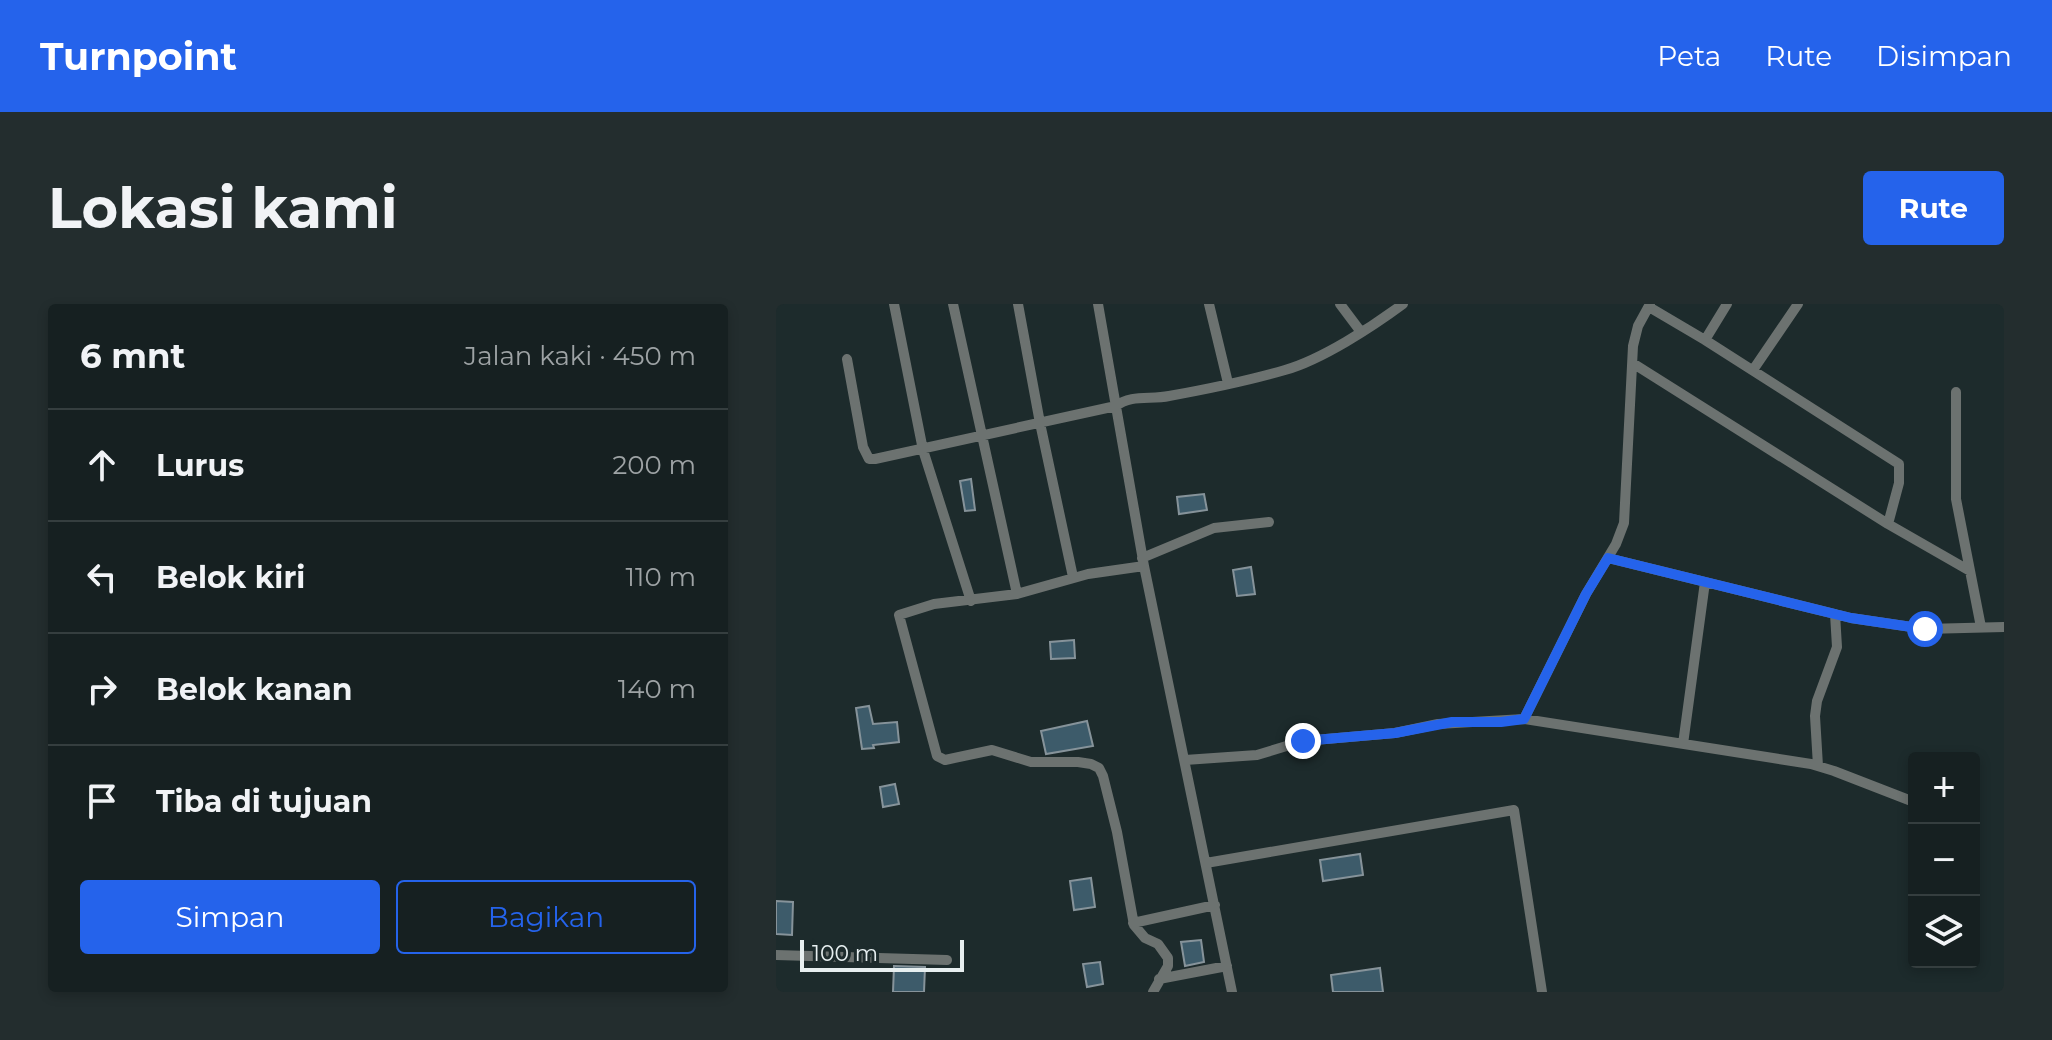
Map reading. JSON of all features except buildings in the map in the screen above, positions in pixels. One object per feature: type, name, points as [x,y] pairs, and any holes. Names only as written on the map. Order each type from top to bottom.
[{"type":"street","points":[[894,304],[923,450],[971,601]]},
{"type":"street","points":[[953,304],[1017,594]]},
{"type":"street","points":[[1018,304],[1073,577]]},
{"type":"street","points":[[1098,304],[1143,562],[1232,992]]},
{"type":"street","points":[[1209,304],[1228,383]]},
{"type":"street","points":[[1340,304],[1361,332]]},
{"type":"street","points":[[1705,340],[1727,304]]},
{"type":"street","points":[[1753,370],[1798,304]]},
{"type":"street","points":[[847,359],[865,455],[875,459],[1116,406],[1130,399],[1167,397],[1287,370],[1361,332],[1398,305]]},
{"type":"street","points":[[1524,719],[1624,523],[1633,346],[1638,326],[1650,306],[1899,464],[1899,483],[1888,524]]},
{"type":"street","points":[[1634,364],[1888,524],[1970,571]]},
{"type":"street","points":[[1956,392],[1956,499],[1981,627]]},
{"type":"street","points":[[1153,992],[1168,966],[1168,958],[1164,950],[1140,933],[1133,923],[1117,832],[1099,768],[1078,762],[1031,762],[992,750],[945,760],[937,756],[899,615],[934,604],[1017,594],[1073,577],[1143,562],[1214,528],[1269,522]]},
{"type":"street","points":[[1608,558],[1835,614],[1925,629],[2004,627]]},
{"type":"street","points":[[1683,744],[1705,582]]},
{"type":"street","points":[[1818,766],[1815,716],[1817,701],[1837,647],[1835,614]]},
{"type":"street","points":[[1185,760],[1257,755],[1303,741],[1395,733],[1438,724],[1524,719],[1818,766],[1908,800]]},
{"type":"street","points":[[1206,863],[1514,810],[1542,992]]},
{"type":"street","points":[[1133,923],[1215,905]]},
{"type":"street","points":[[776,955],[947,960]]},
{"type":"street","points":[[1159,979],[1227,966]]},
{"type":"route","points":[[1303,741],[1395,733],[1452,722],[1524,719],[1586,594],[1608,558],[1851,618],[1925,629]]}]
